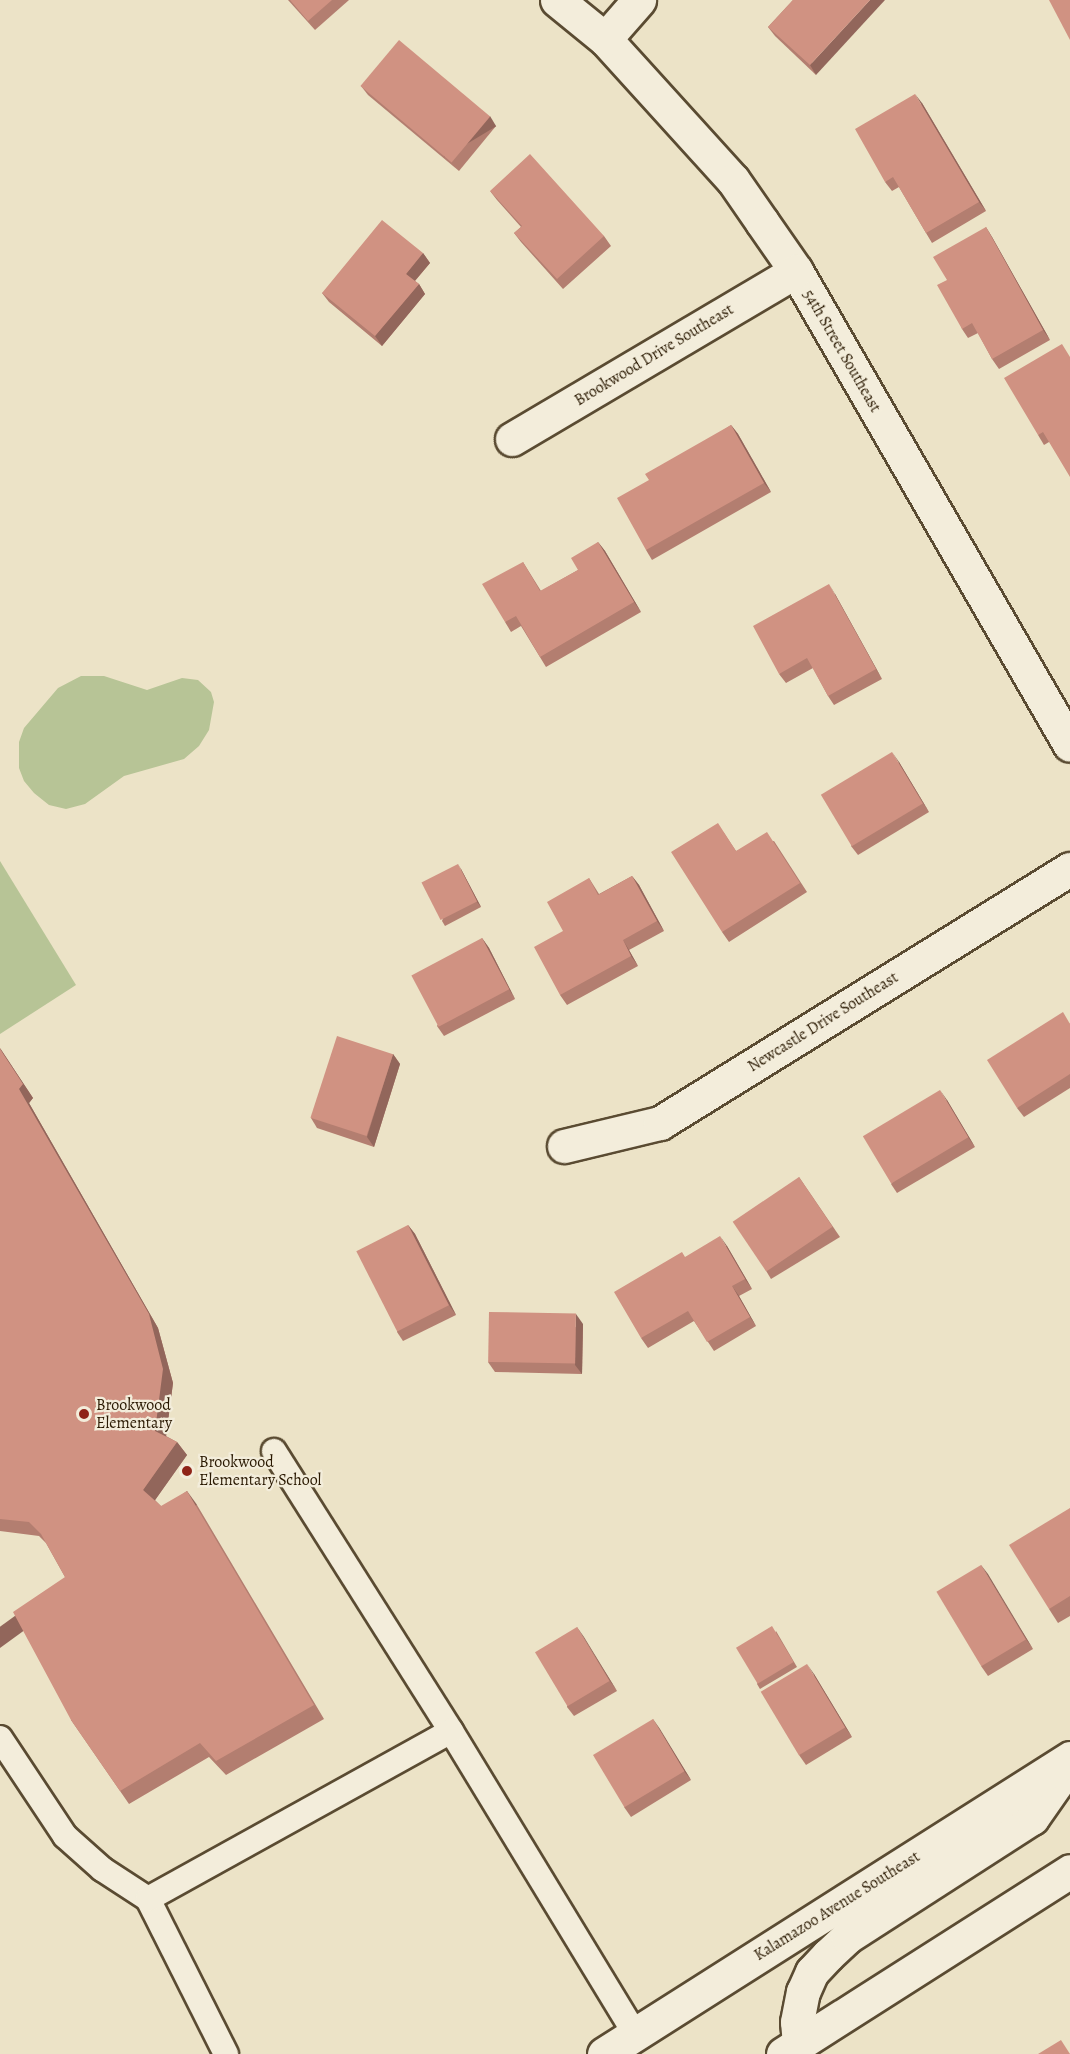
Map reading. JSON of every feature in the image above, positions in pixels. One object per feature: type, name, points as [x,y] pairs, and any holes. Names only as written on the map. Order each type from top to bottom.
[{"type":"street","name":"54th Street Southeast","points":[[557,0],[605,39],[733,180],[796,271],[1070,745]]},
{"type":"street","points":[[605,39],[639,0]]},
{"type":"street","name":"Brookwood Drive Southeast","points":[[512,439],[796,271]]},
{"type":"street","name":"Newcastle Drive Southeast","points":[[564,1146],[660,1123],[1070,869]]},
{"type":"street","name":"Kalamazoo Avenue Southeast","points":[[604,2054],[636,2044],[1070,1758]]},
{"type":"street","points":[[796,2050],[796,2022],[803,1992],[812,1972],[828,1955],[847,1937],[1032,1818],[1070,1763]]},
{"type":"street","points":[[796,2050],[1070,1871]]},
{"type":"lane","points":[[274,1451],[451,1731],[560,1910],[636,2044]]},
{"type":"lane","points":[[148,1899],[451,1731]]},
{"type":"lane","points":[[0,1738],[65,1836],[102,1869],[148,1899],[226,2054]]},
{"type":"green space","points":[[81,676],[104,676],[147,690],[182,678],[198,680],[211,692],[214,702],[209,730],[199,746],[184,759],[124,776],[85,804],[66,809],[49,805],[24,781],[19,768],[19,742],[24,728],[58,688]]},
{"type":"green space","points":[[0,861],[76,985],[0,1034]]},
{"type":"building","points":[[290,0],[332,0],[308,21]]},
{"type":"building","points":[[793,0],[870,0],[810,65],[768,27]]},
{"type":"building","points":[[1049,0],[1070,0],[1070,40]]},
{"type":"building","points":[[399,40],[490,116],[452,162],[360,86]]},
{"type":"building","points":[[915,94],[979,202],[926,233],[893,177],[885,182],[855,129]]},
{"type":"building","points":[[530,154],[604,236],[557,279],[514,233],[522,226],[490,191]]},
{"type":"building","points":[[382,220],[423,253],[406,274],[419,284],[375,336],[322,293]]},
{"type":"building","points":[[986,227],[1043,330],[992,359],[972,323],[962,329],[937,285],[947,280],[933,257]]},
{"type":"building","points":[[1062,344],[1070,357],[1070,477],[1043,432],[1038,435],[1004,378]]},
{"type":"building","points":[[731,425],[764,483],[646,550],[617,498],[649,480],[645,474]]},
{"type":"building","points":[[598,542],[634,602],[540,657],[516,616],[505,622],[482,584],[523,562],[540,591],[578,570],[571,558]]},
{"type":"building","points":[[829,584],[876,669],[828,696],[807,658],[779,674],[753,626]]},
{"type":"building","points":[[892,752],[923,803],[852,846],[821,795]]},
{"type":"building","points":[[718,823],[736,851],[767,832],[800,883],[722,932],[671,852]]},
{"type":"building","points":[[458,864],[477,901],[441,920],[421,883]]},
{"type":"building","points":[[632,876],[657,921],[623,940],[631,956],[560,995],[534,947],[563,931],[547,902],[589,878],[598,895]]},
{"type":"building","points":[[482,938],[509,989],[439,1027],[411,976]]},
{"type":"building","points":[[1063,1012],[1070,1024],[1070,1074],[1017,1108],[987,1060]]},
{"type":"building","points":[[337,1036],[393,1054],[367,1136],[310,1118]]},
{"type":"building","name":"Brookwood Elementary","points":[[0,1049],[23,1084],[19,1089],[149,1314],[163,1369],[155,1431],[177,1442],[143,1490],[161,1506],[187,1491],[314,1705],[216,1761],[200,1743],[120,1791],[71,1720],[13,1612],[65,1577],[41,1534],[29,1522],[0,1519]]},
{"type":"building","points":[[940,1090],[968,1137],[891,1183],[863,1136]]},
{"type":"building","points":[[799,1177],[833,1227],[766,1271],[733,1222]]},
{"type":"building","points":[[408,1225],[449,1305],[397,1332],[356,1251]]},
{"type":"building","points":[[720,1236],[745,1279],[732,1286],[750,1317],[707,1342],[688,1311],[641,1338],[614,1292],[682,1252],[685,1257]]},
{"type":"building","points":[[489,1312],[576,1314],[575,1364],[488,1362]]},
{"type":"building","points":[[1070,1508],[1070,1596],[1049,1609],[1009,1545]]},
{"type":"building","points":[[981,1565],[1026,1640],[981,1666],[936,1592]]},
{"type":"building","points":[[772,1626],[794,1662],[758,1684],[736,1648]]},
{"type":"building","points":[[577,1627],[609,1681],[567,1706],[535,1652]]},
{"type":"building","points":[[807,1664],[845,1727],[799,1755],[761,1692]]},
{"type":"building","points":[[653,1719],[684,1771],[624,1807],[593,1755]]},
{"type":"building","points":[[1061,2040],[1070,2054],[1038,2054]]},
{"type":"place","name":"Brookwood Elementary","points":[[84,1414]]},
{"type":"place","name":"Brookwood Elementary School","points":[[187,1471]]}]
